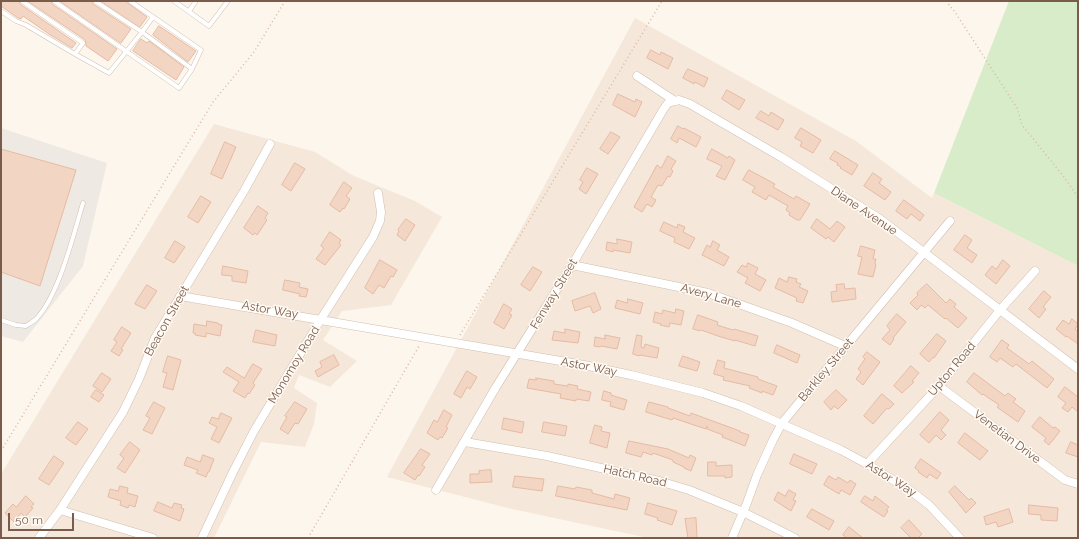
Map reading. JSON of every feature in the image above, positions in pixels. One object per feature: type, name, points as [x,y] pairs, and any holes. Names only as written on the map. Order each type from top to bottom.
[{"type":"street","name":"Diane Avenue","points":[[637,76],[675,100],[690,104],[781,157],[880,219],[1078,369]]},
{"type":"street","name":"Fenway Street","points":[[436,490],[663,110],[668,103],[675,100]]},
{"type":"street","name":"Beacon Street","points":[[39,538],[60,510],[122,412],[139,379],[155,338],[244,191],[270,144]]},
{"type":"street","name":"Monomoy Road","points":[[202,538],[254,431],[321,319],[373,237],[380,221],[381,212],[378,192]]},
{"type":"street","name":"Barkley Street","points":[[732,538],[757,475],[782,423],[845,346],[925,253],[950,221]]},
{"type":"street","name":"Avery Lane","points":[[572,264],[708,293],[792,323],[845,346]]},
{"type":"street","name":"Upton Road","points":[[867,464],[939,386],[1000,310],[1034,271]]},
{"type":"street","name":"Astor Way","points":[[180,296],[584,365],[666,383],[711,396],[741,406],[782,423],[841,450],[867,464],[911,491],[929,505],[960,538]]},
{"type":"street","name":"Venetian Drive","points":[[939,386],[1064,480],[1078,484]]},
{"type":"street","name":"Hatch Road","points":[[465,442],[547,456],[642,477],[689,490],[743,512],[795,538]]},
{"type":"street","points":[[60,510],[153,538]]},
{"type":"lane","points":[[22,1],[83,43],[75,54]]},
{"type":"lane","points":[[54,1],[179,88],[192,69],[201,50],[130,1]]},
{"type":"lane","points":[[95,1],[142,32],[192,69]]},
{"type":"lane","points":[[174,1],[209,26],[228,1]]},
{"type":"lane","points":[[189,11],[196,1]]},
{"type":"lane","points":[[1,11],[16,21],[26,25],[109,73],[153,17]]},
{"type":"lane","points":[[1,320],[16,325],[26,326],[38,318],[49,302],[61,273],[83,203]]},
{"type":"path","points":[[1,451],[213,102],[254,52],[284,1]]},
{"type":"path","points":[[455,344],[662,1]]},
{"type":"path","points":[[946,1],[955,12],[1016,108],[1022,125],[1064,177],[1078,197]]},
{"type":"path","points":[[308,538],[424,338]]},
{"type":"shaded area","points":[[635,18],[856,141],[932,198],[934,193],[1078,266],[1078,538],[648,538],[512,509],[387,477]]},
{"type":"shaded area","points":[[214,124],[315,152],[354,176],[415,201],[442,217],[391,305],[342,311],[323,340],[357,361],[330,387],[299,375],[294,388],[317,403],[314,424],[305,447],[261,442],[214,538],[1,538],[1,474]]},
{"type":"shaded area","points":[[1,128],[107,163],[83,266],[23,342],[1,336]]},
{"type":"green space","points":[[1009,1],[1078,1],[1078,266],[934,193]]},
{"type":"building","points":[[1,1],[19,1],[20,4],[76,43],[72,48],[23,16],[21,19],[18,18],[1,6]]},
{"type":"building","points":[[28,1],[51,1],[52,4],[117,49],[108,61],[86,46],[85,40]]},
{"type":"building","points":[[60,1],[92,1],[93,4],[131,29],[121,43]]},
{"type":"building","points":[[101,1],[125,1],[147,17],[140,27]]},
{"type":"building","points":[[159,26],[196,51],[188,62],[153,35]]},
{"type":"building","points":[[141,39],[147,43],[149,41],[184,67],[176,80],[133,51]]},
{"type":"building","points":[[651,50],[660,55],[661,52],[673,58],[668,69],[647,58]]},
{"type":"building","points":[[688,69],[708,78],[704,87],[683,78]]},
{"type":"building","points":[[727,90],[745,100],[739,110],[722,99]]},
{"type":"building","points":[[618,94],[635,102],[636,99],[642,102],[635,117],[613,105]]},
{"type":"building","points":[[761,111],[769,116],[771,112],[784,120],[778,130],[756,118]]},
{"type":"building","points":[[678,126],[701,137],[696,147],[679,138],[677,143],[671,139]]},
{"type":"building","points":[[801,128],[821,140],[813,153],[800,146],[802,142],[795,138]]},
{"type":"building","points":[[611,132],[620,137],[608,154],[600,149]]},
{"type":"building","points":[[225,142],[236,147],[222,179],[211,174]]},
{"type":"building","points":[[1,149],[76,170],[40,286],[1,272]]},
{"type":"building","points":[[712,149],[728,158],[729,156],[735,160],[725,180],[716,176],[722,166],[707,159]]},
{"type":"building","points":[[835,151],[858,165],[852,175],[840,168],[841,167],[837,165],[838,163],[830,159]]},
{"type":"building","points":[[668,156],[676,161],[671,169],[673,171],[662,186],[658,185],[651,197],[656,200],[652,207],[647,204],[642,212],[634,207],[657,165],[661,168]]},
{"type":"building","points":[[295,163],[305,169],[291,191],[282,185]]},
{"type":"building","points":[[587,168],[598,174],[586,194],[579,189],[583,182],[580,180]]},
{"type":"building","points":[[749,170],[775,184],[773,187],[794,199],[796,196],[810,204],[800,220],[797,220],[789,215],[790,213],[786,210],[788,206],[769,195],[766,200],[752,192],[755,187],[743,180]]},
{"type":"building","points":[[873,173],[882,179],[879,183],[891,192],[885,200],[864,186]]},
{"type":"building","points":[[344,182],[352,188],[346,196],[350,199],[344,209],[343,208],[340,212],[330,205]]},
{"type":"building","points":[[201,196],[211,202],[198,223],[188,217]]},
{"type":"building","points":[[904,200],[924,215],[920,221],[911,214],[907,219],[896,211]]},
{"type":"building","points":[[258,206],[268,213],[265,218],[267,220],[257,235],[255,233],[253,235],[244,228]]},
{"type":"building","points":[[406,219],[415,225],[405,241],[397,235],[398,230]]},
{"type":"building","points":[[817,219],[830,229],[837,221],[845,227],[834,242],[828,237],[826,239],[811,228]]},
{"type":"building","points":[[664,222],[677,228],[678,224],[685,227],[683,232],[695,238],[689,249],[674,242],[675,238],[660,231]]},
{"type":"building","points":[[330,232],[341,240],[339,243],[341,245],[325,265],[316,259],[324,248],[321,246]]},
{"type":"building","points":[[965,235],[972,240],[967,248],[977,255],[972,263],[954,250]]},
{"type":"building","points":[[617,239],[632,242],[630,253],[606,250],[607,242],[617,244]]},
{"type":"building","points":[[175,241],[185,247],[174,263],[165,258]]},
{"type":"building","points":[[713,241],[720,245],[717,250],[729,257],[724,266],[702,255],[707,245],[710,247]]},
{"type":"building","points":[[861,246],[875,250],[873,259],[876,259],[876,265],[873,277],[858,274],[862,257],[858,256]]},
{"type":"building","points":[[380,260],[397,270],[393,277],[391,276],[384,288],[379,285],[373,294],[365,288]]},
{"type":"building","points":[[1003,260],[1010,266],[996,284],[985,275],[992,266],[996,269]]},
{"type":"building","points":[[748,263],[758,268],[755,274],[766,280],[760,291],[745,283],[748,278],[737,272],[742,265],[746,267]]},
{"type":"building","points":[[223,266],[248,271],[246,283],[232,281],[232,276],[222,275]]},
{"type":"building","points":[[533,267],[542,272],[530,291],[521,285]]},
{"type":"building","points":[[789,277],[797,279],[796,282],[801,284],[799,287],[808,291],[803,303],[796,301],[797,298],[775,288],[779,278],[787,282]]},
{"type":"building","points":[[285,280],[300,283],[299,287],[308,289],[306,297],[283,290]]},
{"type":"building","points":[[844,284],[845,289],[855,288],[856,299],[832,302],[831,292],[837,291],[836,285]]},
{"type":"building","points":[[927,284],[946,303],[950,299],[956,304],[954,307],[967,318],[958,328],[928,305],[925,308],[921,305],[917,310],[910,303],[918,295],[917,293]]},
{"type":"building","points":[[147,285],[157,291],[145,309],[135,304]]},
{"type":"building","points":[[1044,291],[1051,297],[1043,307],[1046,309],[1039,318],[1029,309]]},
{"type":"building","points":[[595,293],[601,309],[593,313],[590,306],[575,311],[572,301]]},
{"type":"building","points":[[628,299],[643,303],[640,314],[615,308],[617,300],[627,303]]},
{"type":"building","points":[[504,304],[512,309],[509,314],[512,315],[504,329],[494,323]]},
{"type":"building","points":[[676,309],[684,311],[681,325],[670,323],[669,327],[653,322],[655,312],[662,314],[663,310],[675,313]]},
{"type":"building","points":[[897,314],[906,322],[893,338],[894,339],[890,345],[882,339],[890,330],[887,326]]},
{"type":"building","points":[[698,315],[718,322],[717,325],[758,336],[755,346],[693,329]]},
{"type":"building","points":[[1072,319],[1078,324],[1075,329],[1078,332],[1078,344],[1056,329],[1063,320],[1069,324]]},
{"type":"building","points":[[207,321],[222,325],[220,336],[206,333],[206,337],[195,335],[195,333],[193,333],[194,324],[206,326]]},
{"type":"building","points":[[122,327],[131,333],[121,349],[123,350],[119,356],[111,351],[117,342],[114,340]]},
{"type":"building","points":[[565,329],[580,332],[578,343],[552,340],[554,331],[565,333]]},
{"type":"building","points":[[256,330],[277,335],[275,346],[253,342]]},
{"type":"building","points":[[937,334],[946,341],[934,358],[933,357],[929,362],[920,354]]},
{"type":"building","points":[[605,335],[620,338],[617,349],[594,346],[595,337],[605,339]]},
{"type":"building","points":[[637,335],[642,336],[641,347],[644,348],[645,344],[659,348],[657,358],[633,354]]},
{"type":"building","points":[[1002,340],[1009,345],[1007,348],[1029,364],[1032,361],[1054,379],[1047,388],[1016,364],[1013,367],[1000,358],[997,362],[990,357]]},
{"type":"building","points":[[777,345],[800,355],[797,363],[774,353]]},
{"type":"building","points":[[867,352],[880,362],[863,385],[856,379],[861,372],[858,369],[865,359],[863,357]]},
{"type":"building","points":[[334,355],[339,365],[318,377],[315,371],[322,367],[320,362]]},
{"type":"building","points":[[168,356],[181,360],[173,390],[163,387],[167,373],[163,372]]},
{"type":"building","points":[[683,356],[700,362],[697,371],[679,366]]},
{"type":"building","points":[[718,360],[725,362],[724,368],[758,377],[758,379],[777,386],[773,395],[749,388],[750,386],[723,380],[724,377],[714,374]]},
{"type":"building","points":[[253,364],[262,369],[253,383],[255,385],[245,398],[233,391],[239,382],[223,372],[227,367],[244,378]]},
{"type":"building","points":[[911,366],[919,373],[912,381],[914,382],[902,393],[894,386]]},
{"type":"building","points":[[467,371],[477,377],[470,389],[467,387],[461,398],[454,394]]},
{"type":"building","points":[[102,373],[111,379],[102,392],[93,386]]},
{"type":"building","points":[[974,373],[1005,396],[1008,393],[1016,399],[1013,402],[1025,411],[1018,422],[997,407],[999,405],[983,394],[982,395],[967,382]]},
{"type":"building","points":[[536,378],[554,381],[554,384],[578,386],[577,389],[591,392],[589,401],[576,399],[576,401],[560,398],[561,394],[527,388],[529,379],[536,380]]},
{"type":"building","points":[[1065,387],[1078,397],[1078,412],[1072,407],[1068,412],[1062,408],[1066,403],[1058,397]]},
{"type":"building","points":[[96,390],[104,395],[99,402],[91,397]]},
{"type":"building","points":[[836,390],[847,400],[838,409],[834,406],[831,410],[824,402]]},
{"type":"building","points":[[604,391],[627,400],[624,410],[610,406],[611,402],[602,400]]},
{"type":"building","points":[[882,394],[894,404],[889,409],[887,408],[873,424],[864,416]]},
{"type":"building","points":[[154,402],[165,408],[152,434],[143,430],[150,418],[146,416]]},
{"type":"building","points":[[295,402],[307,409],[298,424],[295,423],[288,434],[280,429],[287,417],[285,416]]},
{"type":"building","points":[[649,402],[668,407],[690,416],[691,413],[749,435],[745,446],[722,437],[723,435],[707,429],[707,426],[706,429],[673,418],[672,420],[646,412]]},
{"type":"building","points":[[444,410],[452,415],[446,427],[448,428],[442,438],[440,437],[438,440],[427,433],[434,420],[437,422]]},
{"type":"building","points":[[940,412],[949,420],[941,430],[946,435],[941,440],[936,435],[929,443],[920,435]]},
{"type":"building","points":[[221,413],[232,418],[219,443],[211,439],[217,427],[209,423],[212,417],[218,419]]},
{"type":"building","points":[[1040,417],[1053,428],[1055,427],[1060,431],[1049,445],[1044,441],[1046,438],[1032,427]]},
{"type":"building","points":[[504,418],[524,422],[522,433],[502,429]]},
{"type":"building","points":[[78,422],[88,429],[76,445],[66,438]]},
{"type":"building","points":[[544,422],[567,426],[565,436],[542,432]]},
{"type":"building","points":[[595,425],[602,427],[601,431],[610,433],[607,448],[590,443]]},
{"type":"building","points":[[965,433],[988,451],[980,460],[958,443]]},
{"type":"building","points":[[629,441],[668,449],[689,458],[690,455],[696,458],[691,471],[673,462],[673,460],[653,453],[652,455],[643,452],[641,457],[626,453]]},
{"type":"building","points":[[130,442],[140,450],[125,473],[117,468],[124,458],[120,455]]},
{"type":"building","points":[[1071,442],[1078,445],[1078,457],[1066,453]]},
{"type":"building","points":[[421,449],[430,454],[422,465],[425,467],[415,480],[404,473]]},
{"type":"building","points":[[794,454],[817,464],[812,474],[790,464]]},
{"type":"building","points":[[203,455],[214,459],[206,477],[196,473],[198,470],[184,465],[187,457],[200,462]]},
{"type":"building","points":[[54,456],[64,463],[49,485],[39,479]]},
{"type":"building","points":[[921,459],[941,473],[937,479],[929,474],[927,478],[918,472],[919,471],[915,468]]},
{"type":"building","points":[[708,462],[716,462],[716,466],[732,465],[732,477],[725,478],[725,476],[708,476]]},
{"type":"building","points":[[491,470],[492,482],[470,483],[470,474],[479,474],[479,471]]},
{"type":"building","points":[[515,476],[544,479],[542,491],[513,487]]},
{"type":"building","points":[[829,476],[836,480],[838,477],[848,483],[850,480],[856,484],[850,495],[841,490],[839,494],[824,485]]},
{"type":"building","points":[[120,486],[128,488],[127,493],[138,496],[135,507],[129,505],[128,508],[120,505],[121,501],[108,497],[110,489],[118,491]]},
{"type":"building","points":[[558,486],[592,490],[592,493],[614,499],[615,494],[630,498],[627,510],[556,496]]},
{"type":"building","points":[[955,486],[969,500],[971,498],[976,503],[966,513],[949,492]]},
{"type":"building","points":[[789,490],[796,494],[793,500],[796,501],[791,511],[774,500],[778,492],[785,496]]},
{"type":"building","points":[[26,496],[34,504],[31,507],[33,508],[25,517],[21,513],[14,522],[5,513],[13,504],[16,507]]},
{"type":"building","points":[[865,496],[873,501],[875,496],[889,507],[886,510],[888,511],[884,517],[861,502]]},
{"type":"building","points":[[158,502],[172,508],[174,503],[182,505],[181,508],[184,509],[180,521],[154,511]]},
{"type":"building","points":[[648,503],[677,511],[672,525],[657,520],[658,518],[645,514]]},
{"type":"building","points":[[1029,505],[1058,508],[1057,521],[1041,520],[1041,515],[1029,514]]},
{"type":"building","points":[[812,509],[834,521],[829,530],[807,517]]},
{"type":"building","points":[[1009,509],[1013,522],[998,527],[996,522],[986,525],[984,517]]},
{"type":"building","points":[[696,518],[697,538],[688,538],[685,519]]},
{"type":"building","points":[[909,520],[922,534],[918,538],[911,538],[901,528]]},
{"type":"building","points":[[849,527],[863,538],[847,538],[843,535]]}]
